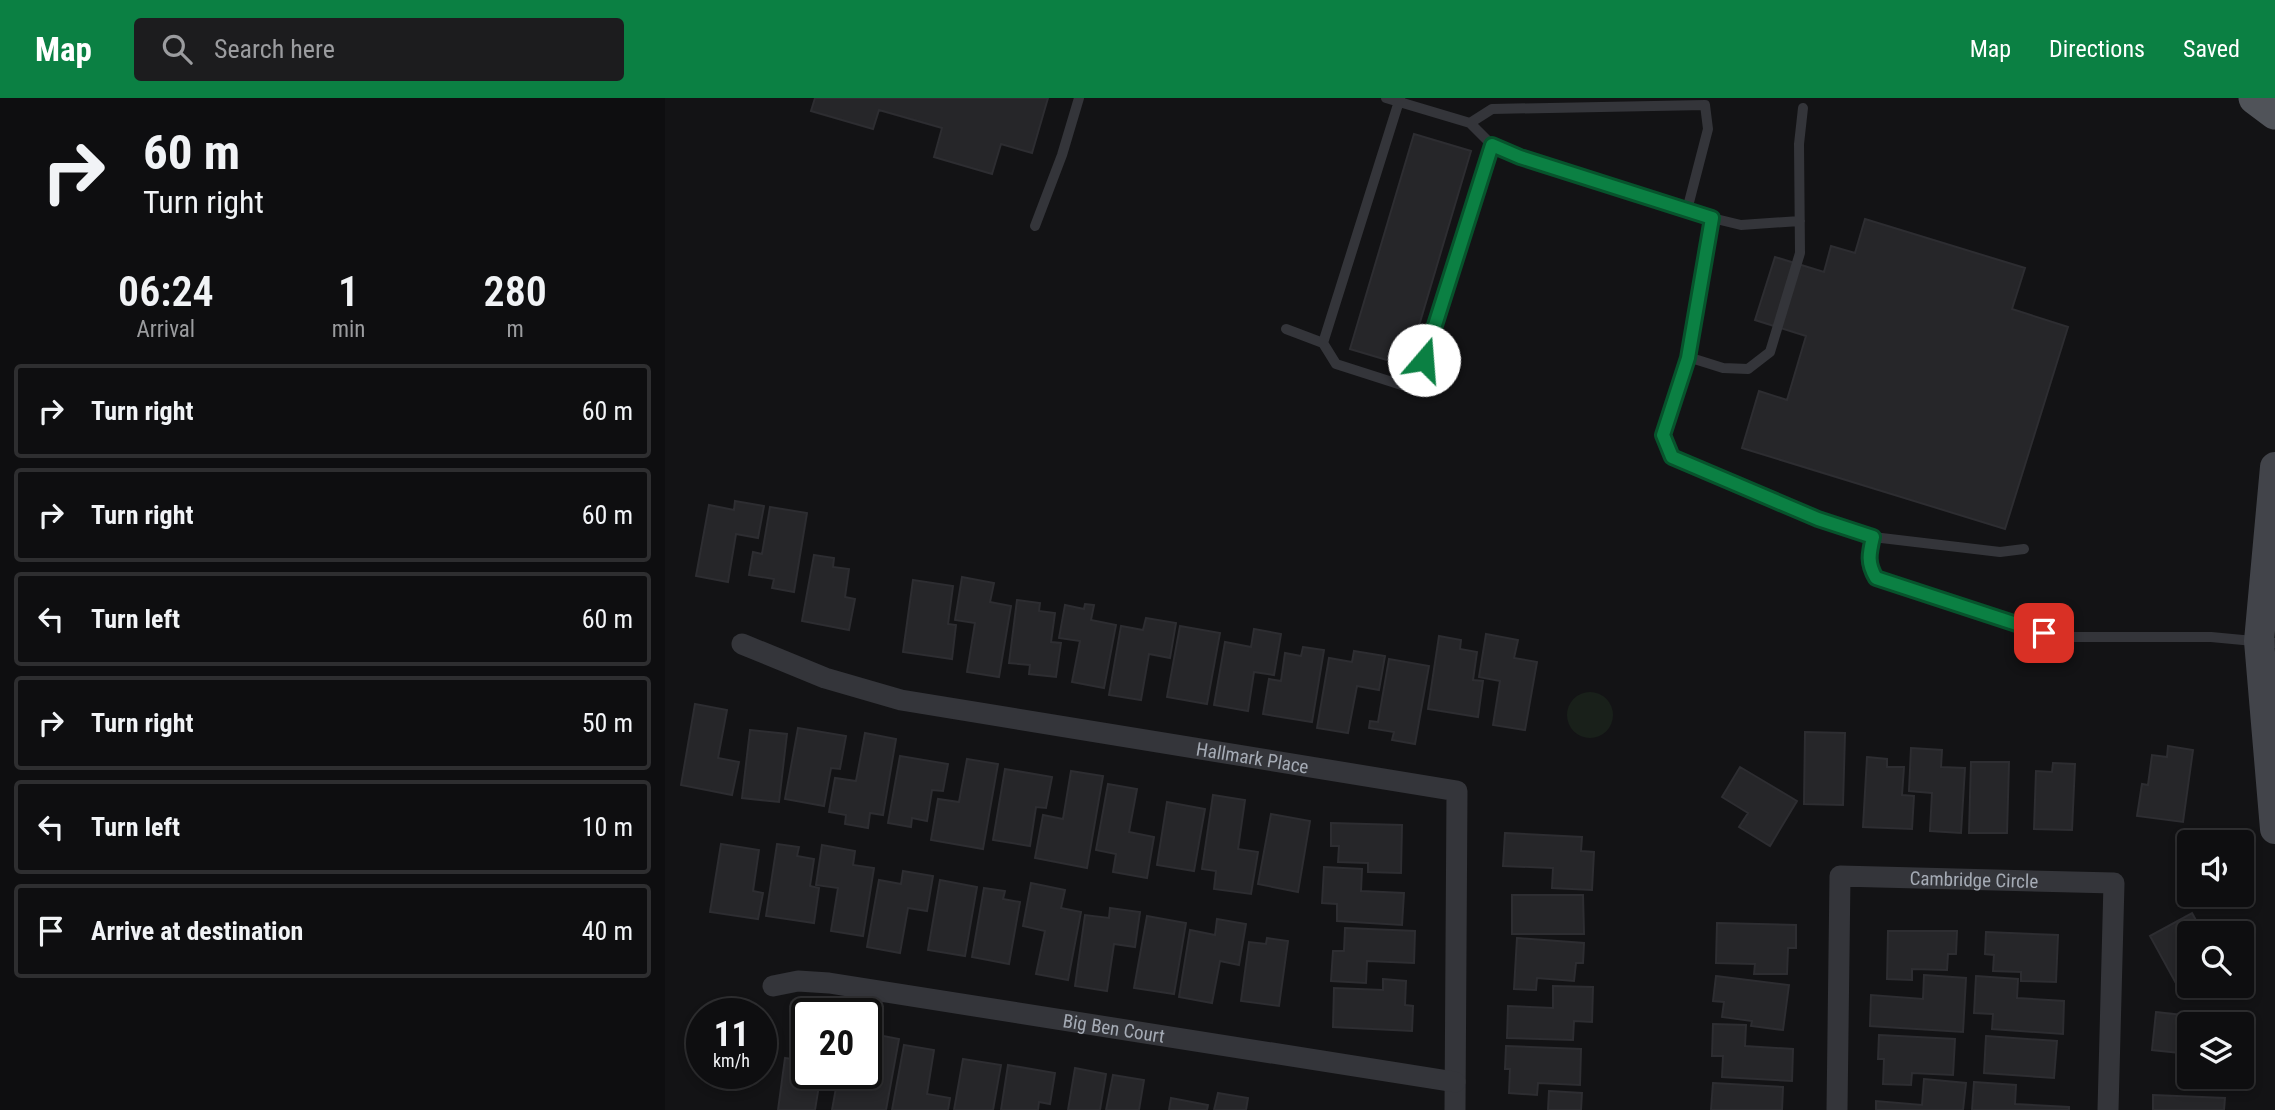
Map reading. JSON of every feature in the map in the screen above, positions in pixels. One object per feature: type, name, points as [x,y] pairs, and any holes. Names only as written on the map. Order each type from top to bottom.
[{"type":"main road","points":[[2255,98],[2275,113]]},
{"type":"main road","points":[[2275,467],[2267,642],[2275,829]]},
{"type":"street","name":"Hallmark Place","points":[[742,644],[825,678],[901,699],[1457,791],[1455,1110]]},
{"type":"street","name":"Cambridge Circle","points":[[1836,1110],[1840,876],[2114,883],[2108,1110]]},
{"type":"street","name":"Big Ben Court","points":[[773,986],[799,981],[829,983],[1455,1082]]},
{"type":"lane","points":[[1035,226],[1062,155],[1079,98]]},
{"type":"lane","points":[[1386,98],[1400,100],[1470,124],[1492,145],[1520,157],[1712,218],[1741,225],[1800,221]]},
{"type":"lane","points":[[1470,124],[1492,110],[1500,98]]},
{"type":"lane","points":[[1322,343],[1400,100]]},
{"type":"lane","points":[[1492,110],[1705,106],[1708,129],[1687,210]]},
{"type":"lane","points":[[1688,358],[1723,368],[1748,369],[1770,352],[1800,253],[1799,144],[1803,108]]},
{"type":"lane","points":[[1286,329],[1322,343],[1336,364],[1414,389],[1492,145]]},
{"type":"lane","points":[[1712,218],[1688,358],[1663,435],[1672,457],[1818,519],[1873,537],[2000,552],[2024,549]]},
{"type":"lane","points":[[1873,537],[1868,557],[1869,567],[1876,578],[2027,629],[2061,637],[2267,642]]},
{"type":"shaded area","points":[[1590,692],[1607,698],[1613,715],[1607,732],[1590,738],[1573,732],[1567,715],[1573,698]]},
{"type":"building","points":[[815,98],[1048,98],[1032,153],[1001,144],[992,174],[934,157],[942,128],[879,110],[873,129],[811,111]]},
{"type":"building","points":[[1414,134],[1471,151],[1407,366],[1350,349]]},
{"type":"building","points":[[1865,219],[2025,268],[2012,309],[2068,327],[2005,529],[1742,448],[1759,391],[1787,400],[1806,336],[1755,320],[1775,257],[1824,272],[1831,246],[1855,253]]},
{"type":"building","points":[[735,501],[764,506],[758,538],[736,534],[728,582],[696,576],[709,505],[734,510]]},
{"type":"building","points":[[770,507],[807,513],[794,592],[772,588],[774,579],[749,575],[753,552],[762,554]]},
{"type":"building","points":[[814,555],[834,558],[833,567],[849,569],[845,597],[855,599],[849,630],[802,621]]},
{"type":"building","points":[[962,577],[994,583],[990,602],[1011,606],[999,677],[967,672],[975,623],[955,620]]},
{"type":"building","points":[[913,580],[953,586],[948,624],[956,625],[952,659],[903,652]]},
{"type":"building","points":[[1017,600],[1040,603],[1039,611],[1055,613],[1051,642],[1061,643],[1056,677],[1029,674],[1030,665],[1009,663]]},
{"type":"building","points":[[1085,604],[1094,605],[1091,620],[1116,625],[1104,688],[1072,682],[1080,641],[1059,638],[1065,605],[1084,609]]},
{"type":"building","points":[[1146,618],[1176,623],[1170,658],[1149,654],[1141,700],[1109,695],[1121,626],[1143,630]]},
{"type":"building","points":[[1180,626],[1220,633],[1207,704],[1167,697]]},
{"type":"building","points":[[1254,629],[1281,634],[1274,675],[1254,672],[1248,711],[1214,705],[1225,642],[1251,647]]},
{"type":"building","points":[[1486,634],[1518,640],[1514,658],[1537,662],[1525,730],[1493,725],[1500,681],[1479,677]]},
{"type":"building","points":[[1439,636],[1461,640],[1460,649],[1477,652],[1473,680],[1483,681],[1478,717],[1428,709]]},
{"type":"building","points":[[1303,647],[1324,650],[1312,722],[1263,714],[1269,679],[1281,681],[1285,653],[1301,656]]},
{"type":"building","points":[[1354,651],[1385,656],[1379,690],[1357,686],[1348,733],[1317,728],[1329,658],[1352,662]]},
{"type":"building","points":[[1389,659],[1429,666],[1415,744],[1392,740],[1394,732],[1369,728],[1370,721],[1378,722]]},
{"type":"building","points":[[695,704],[727,710],[718,758],[739,762],[732,795],[681,785]]},
{"type":"building","points":[[798,728],[846,736],[840,769],[831,768],[824,806],[785,799]]},
{"type":"building","points":[[750,730],[787,734],[779,802],[742,798]]},
{"type":"building","points":[[1805,732],[1845,733],[1843,805],[1804,804]]},
{"type":"building","points":[[865,733],[896,739],[883,815],[870,813],[868,828],[845,824],[846,815],[829,812],[835,778],[856,781]]},
{"type":"building","points":[[2168,746],[2193,750],[2183,822],[2137,816],[2142,784],[2148,785],[2152,755],[2167,757]]},
{"type":"building","points":[[1911,748],[1942,750],[1941,767],[1965,768],[1961,833],[1930,831],[1932,793],[1909,791]]},
{"type":"building","points":[[900,756],[948,764],[943,791],[932,790],[927,821],[912,818],[911,827],[888,823]]},
{"type":"building","points":[[1867,757],[1887,759],[1887,767],[1904,767],[1902,795],[1914,796],[1912,829],[1863,827]]},
{"type":"building","points":[[967,759],[998,764],[983,849],[931,840],[938,799],[959,802]]},
{"type":"building","points":[[1971,762],[2009,762],[2007,833],[1969,833]]},
{"type":"building","points":[[2053,763],[2075,764],[2072,830],[2034,829],[2036,771],[2052,772]]},
{"type":"building","points":[[1740,767],[1797,801],[1770,846],[1739,827],[1748,813],[1722,797]]},
{"type":"building","points":[[1005,769],[1052,777],[1046,808],[1036,807],[1030,846],[993,840]]},
{"type":"building","points":[[1071,771],[1103,776],[1087,868],[1035,858],[1043,815],[1063,819]]},
{"type":"building","points":[[1108,784],[1137,789],[1129,832],[1154,837],[1147,878],[1113,872],[1116,854],[1096,850]]},
{"type":"building","points":[[1213,795],[1245,800],[1238,849],[1258,852],[1251,894],[1214,889],[1216,871],[1202,869]]},
{"type":"building","points":[[1167,802],[1205,809],[1194,871],[1157,865]]},
{"type":"building","points":[[1271,814],[1310,821],[1298,892],[1258,884]]},
{"type":"building","points":[[1331,823],[1402,825],[1401,873],[1368,872],[1368,863],[1338,862],[1339,846],[1331,846]]},
{"type":"building","points":[[1505,833],[1582,837],[1581,851],[1594,852],[1592,890],[1552,888],[1553,868],[1503,866]]},
{"type":"building","points":[[721,844],[759,850],[753,891],[763,893],[758,919],[710,912]]},
{"type":"building","points":[[777,844],[799,847],[797,856],[814,859],[810,886],[819,888],[814,923],[766,916]]},
{"type":"building","points":[[822,845],[855,851],[853,865],[874,868],[863,936],[831,931],[838,888],[816,885]]},
{"type":"building","points":[[1324,867],[1362,869],[1361,891],[1404,893],[1402,925],[1337,921],[1337,904],[1322,903]]},
{"type":"building","points":[[903,871],[933,876],[927,911],[908,908],[900,953],[867,947],[879,880],[901,884]]},
{"type":"building","points":[[940,880],[977,887],[965,956],[928,950]]},
{"type":"building","points":[[1031,883],[1065,890],[1061,908],[1081,912],[1068,980],[1036,974],[1045,931],[1023,926]]},
{"type":"building","points":[[984,888],[1005,891],[1003,899],[1020,902],[1009,964],[972,957]]},
{"type":"building","points":[[1512,895],[1583,895],[1584,934],[1512,934]]},
{"type":"building","points":[[1110,908],[1140,912],[1135,947],[1114,944],[1107,991],[1075,986],[1085,915],[1109,918]]},
{"type":"building","points":[[2192,913],[2196,921],[2177,921]]},
{"type":"building","points":[[1147,916],[1186,923],[1174,994],[1134,988]]},
{"type":"building","points":[[1217,919],[1246,924],[1239,965],[1220,961],[1212,1003],[1179,997],[1190,930],[1215,935]]},
{"type":"building","points":[[2177,921],[2177,985],[2150,936]]},
{"type":"building","points":[[1717,923],[1796,925],[1796,948],[1788,948],[1787,974],[1754,974],[1755,964],[1716,963]]},
{"type":"building","points":[[1345,928],[1415,931],[1414,963],[1367,961],[1366,983],[1331,981],[1333,951],[1344,951]]},
{"type":"building","points":[[1888,931],[1957,931],[1956,954],[1948,954],[1947,970],[1912,969],[1912,980],[1887,979]]},
{"type":"building","points":[[1986,932],[2058,935],[2056,982],[2021,981],[2021,972],[1993,971],[1994,955],[1985,954]]},
{"type":"building","points":[[1267,938],[1288,941],[1279,1006],[1241,1001],[1249,942],[1266,944]]},
{"type":"building","points":[[1517,938],[1584,943],[1583,963],[1576,963],[1574,981],[1537,978],[1536,990],[1514,989]]},
{"type":"building","points":[[1924,975],[1966,978],[1963,1032],[1870,1026],[1871,995],[1923,999]]},
{"type":"building","points":[[1716,976],[1789,985],[1783,1030],[1751,1026],[1752,1021],[1722,1017],[1724,1002],[1713,1001]]},
{"type":"building","points":[[1976,976],[2018,979],[2017,998],[2064,1001],[2063,1034],[1992,1029],[1993,1014],[1974,1013]]},
{"type":"building","points":[[1383,979],[1406,981],[1405,1005],[1413,1006],[1412,1031],[1333,1027],[1334,988],[1383,990]]},
{"type":"building","points":[[1553,986],[1593,987],[1592,1022],[1574,1021],[1573,1040],[1507,1038],[1508,1006],[1553,1008]]},
{"type":"building","points":[[2156,1012],[2177,1014],[2177,1053],[2152,1050]]},
{"type":"building","points":[[1713,1024],[1746,1025],[1745,1046],[1793,1049],[1792,1081],[1722,1077],[1723,1056],[1712,1056]]},
{"type":"building","points":[[1879,1035],[1955,1039],[1953,1075],[1912,1073],[1911,1085],[1883,1084],[1884,1059],[1878,1059]]},
{"type":"building","points":[[882,1036],[899,1039],[886,1110],[832,1110],[836,1089],[882,1089]]},
{"type":"building","points":[[1986,1036],[2057,1041],[2054,1078],[1984,1073]]},
{"type":"building","points":[[904,1045],[934,1050],[927,1094],[950,1098],[948,1110],[892,1110]]},
{"type":"building","points":[[1506,1046],[1581,1049],[1580,1085],[1538,1083],[1537,1095],[1509,1093],[1510,1069],[1505,1069]]},
{"type":"building","points":[[785,1058],[791,1059],[791,1089],[818,1089],[815,1110],[778,1110]]},
{"type":"building","points":[[963,1059],[1001,1065],[993,1110],[954,1110]]},
{"type":"building","points":[[1008,1065],[1055,1073],[1050,1104],[1039,1102],[1038,1110],[1001,1110]]},
{"type":"building","points":[[1075,1068],[1106,1074],[1100,1110],[1068,1110]]},
{"type":"building","points":[[1113,1075],[1144,1080],[1139,1110],[1106,1110]]},
{"type":"building","points":[[1924,1079],[1966,1083],[1963,1110],[1876,1110],[1876,1101],[1922,1105]]},
{"type":"building","points":[[1974,1082],[2016,1085],[2015,1104],[2069,1107],[2069,1110],[1972,1110]]},
{"type":"building","points":[[1713,1083],[1783,1087],[1782,1110],[1711,1110]]},
{"type":"building","points":[[1549,1091],[1582,1093],[1581,1110],[1548,1110]]},
{"type":"building","points":[[1218,1093],[1248,1098],[1246,1110],[1214,1110]]},
{"type":"building","points":[[2153,1095],[2225,1098],[2224,1110],[2153,1110]]},
{"type":"building","points":[[1171,1098],[1208,1105],[1207,1110],[1169,1110]]},
{"type":"route","points":[[1424,360],[1492,145],[1520,157],[1712,218],[1688,358],[1663,435],[1672,457],[1818,519],[1873,537],[1868,557],[1869,567],[1876,578],[2044,633]]}]
